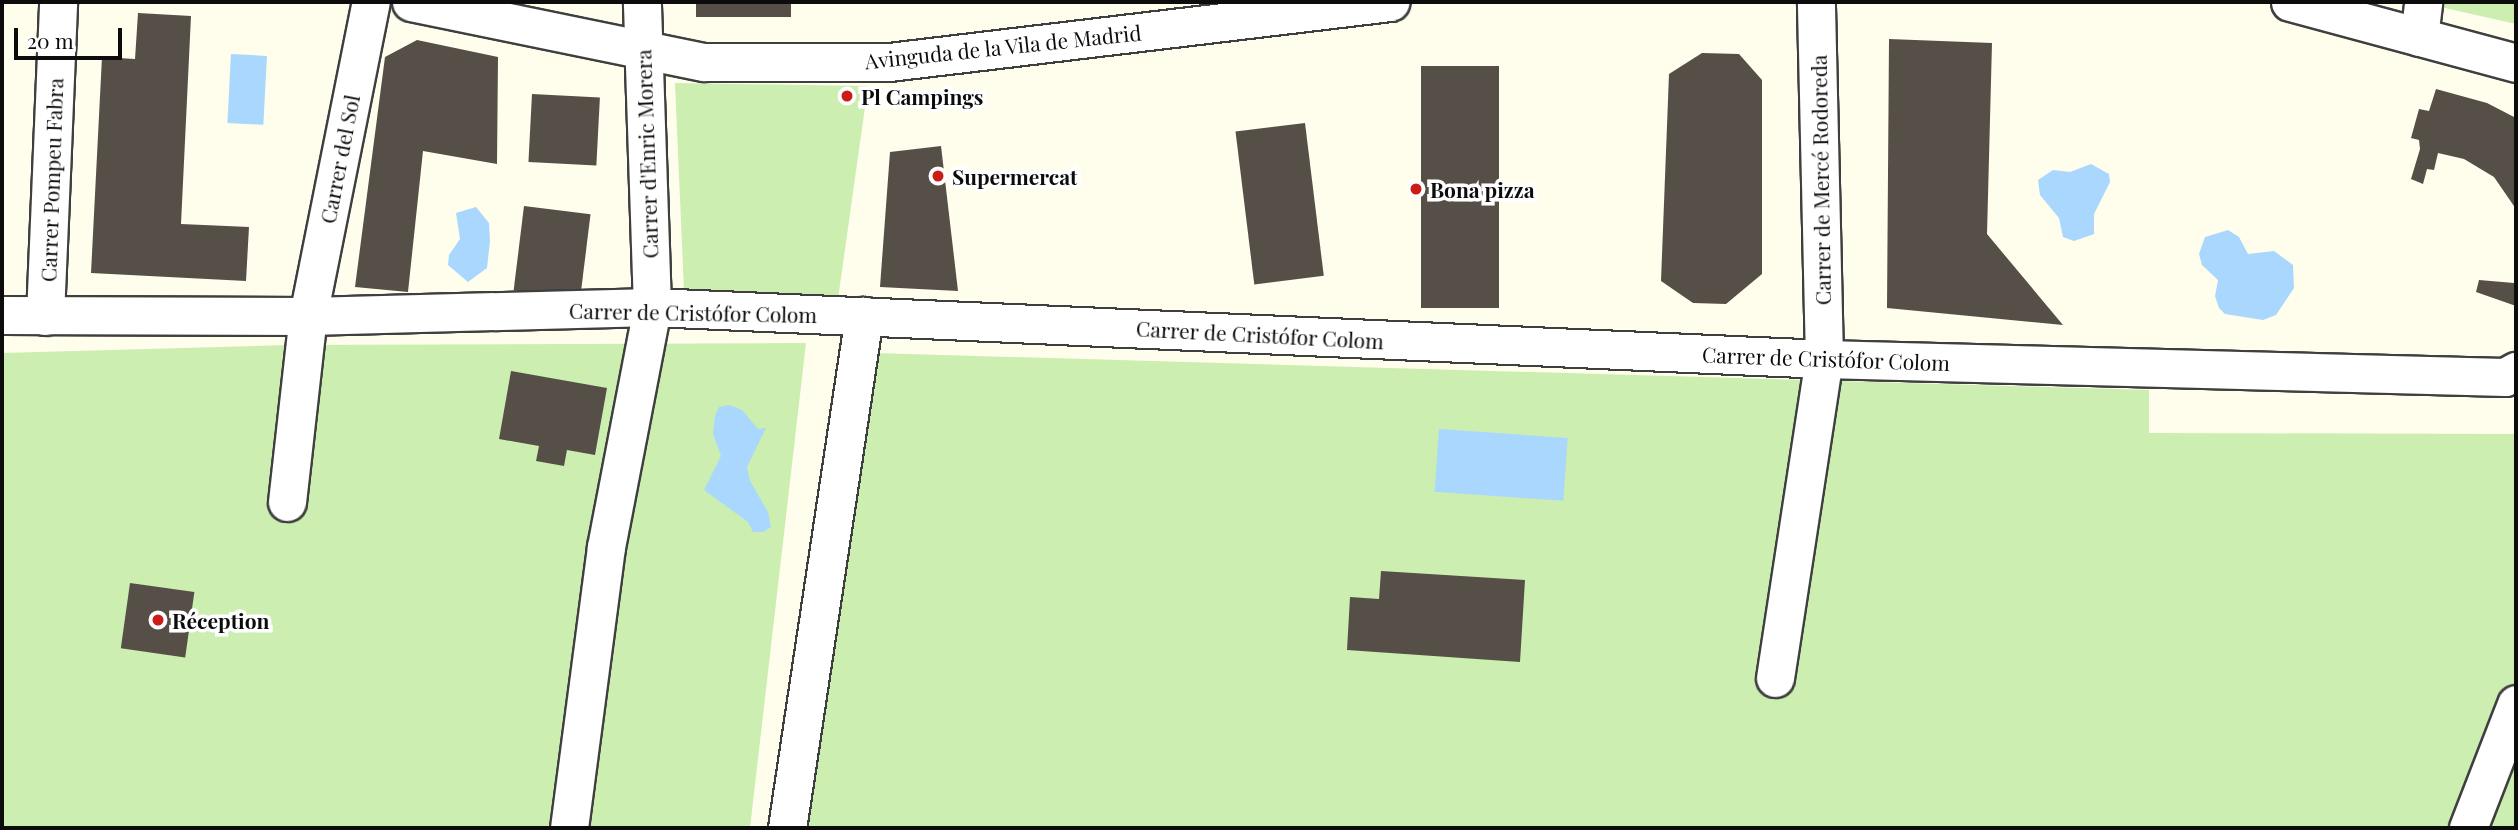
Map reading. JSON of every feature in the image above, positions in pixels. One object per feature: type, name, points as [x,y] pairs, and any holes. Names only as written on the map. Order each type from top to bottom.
[{"type":"street","name":"Carrer Pompeu Fabra","points":[[45,316],[58,2]]},
{"type":"street","name":"Carrer del Sol","points":[[286,502],[307,316],[371,2]]},
{"type":"street","name":"Avinguda de la Vila de Madrid","points":[[411,2],[704,62],[889,62],[1259,10],[1390,2]]},
{"type":"street","name":"Carrer d'Enric Morera","points":[[569,828],[606,547],[652,307],[642,2]]},
{"type":"street","name":"Carrer de Mercé Rodoreda","points":[[1775,678],[1824,359],[1816,2]]},
{"type":"street","points":[[2290,2],[2421,19],[2516,63]]},
{"type":"street","name":"Carrer de Cristófor Colom","points":[[2,315],[307,316],[652,307],[1824,359],[2505,377],[2516,371]]},
{"type":"street","points":[[787,828],[864,316]]},
{"type":"street","points":[[2468,828],[2516,704]]},
{"type":"green space","points":[[2420,2],[2516,2],[2516,24],[2423,3]]},
{"type":"green space","points":[[675,83],[868,86],[838,299],[684,291]]},
{"type":"green space","points":[[806,343],[750,828],[2,828],[2,353],[290,345]]},
{"type":"green space","points":[[841,352],[2149,390],[2149,433],[2516,434],[2516,828],[776,828]]},
{"type":"water","points":[[231,54],[267,56],[263,125],[227,123]]},
{"type":"water","points":[[2091,164],[2109,174],[2110,182],[2094,214],[2094,234],[2074,241],[2063,237],[2059,218],[2040,195],[2038,180],[2053,170],[2070,172]]},
{"type":"water","points":[[476,207],[489,223],[490,241],[487,268],[468,282],[448,265],[449,255],[460,239],[456,213]]},
{"type":"water","points":[[2228,230],[2239,237],[2248,254],[2274,251],[2293,265],[2294,288],[2276,315],[2263,320],[2225,314],[2219,308],[2215,296],[2218,280],[2202,265],[2199,254],[2205,237]]},
{"type":"water","points":[[729,405],[742,410],[758,429],[766,428],[747,467],[750,481],[768,512],[771,527],[763,532],[753,532],[748,522],[704,490],[721,456],[713,434],[715,416],[719,407]]},
{"type":"water","points":[[1439,429],[1568,438],[1563,501],[1435,492]]},
{"type":"building","points":[[696,2],[791,2],[791,17],[696,17]]},
{"type":"building","points":[[138,13],[191,16],[181,224],[249,227],[246,281],[91,273],[102,57],[135,59]]},
{"type":"building","points":[[1889,39],[1992,43],[1987,234],[2063,325],[1887,308]]},
{"type":"building","points":[[417,40],[498,57],[497,164],[423,151],[408,292],[355,287],[385,57]]},
{"type":"building","points":[[1702,53],[1739,54],[1762,80],[1762,274],[1726,304],[1693,303],[1661,281],[1669,74]]},
{"type":"building","points":[[1421,66],[1499,66],[1499,308],[1421,308]]},
{"type":"building","points":[[2436,89],[2487,103],[2516,118],[2516,209],[2494,177],[2464,159],[2438,153],[2434,170],[2427,169],[2423,184],[2411,179],[2420,149],[2419,140],[2411,138],[2419,109],[2429,111]]},
{"type":"building","points":[[532,94],[600,98],[596,165],[528,162]]},
{"type":"building","points":[[1305,123],[1324,276],[1254,284],[1236,132]]},
{"type":"building","points":[[941,146],[958,291],[880,287],[890,152]]},
{"type":"building","points":[[524,206],[591,214],[580,299],[514,290]]},
{"type":"building","points":[[2515,277],[2516,306],[2476,292],[2479,280],[2514,283]]},
{"type":"building","points":[[511,371],[607,388],[595,455],[567,450],[564,466],[536,461],[539,446],[499,439]]},
{"type":"building","points":[[1381,571],[1525,580],[1520,662],[1347,650],[1350,597],[1379,599]]},
{"type":"building","name":"Réception","points":[[130,583],[194,592],[185,657],[121,648]]},
{"type":"place","name":"Pl Campings","points":[[847,96]]},
{"type":"place","name":"Supermercat","points":[[938,176]]},
{"type":"place","name":"Bona pizza","points":[[1416,189]]},
{"type":"place","name":"Réception","points":[[158,620]]}]
